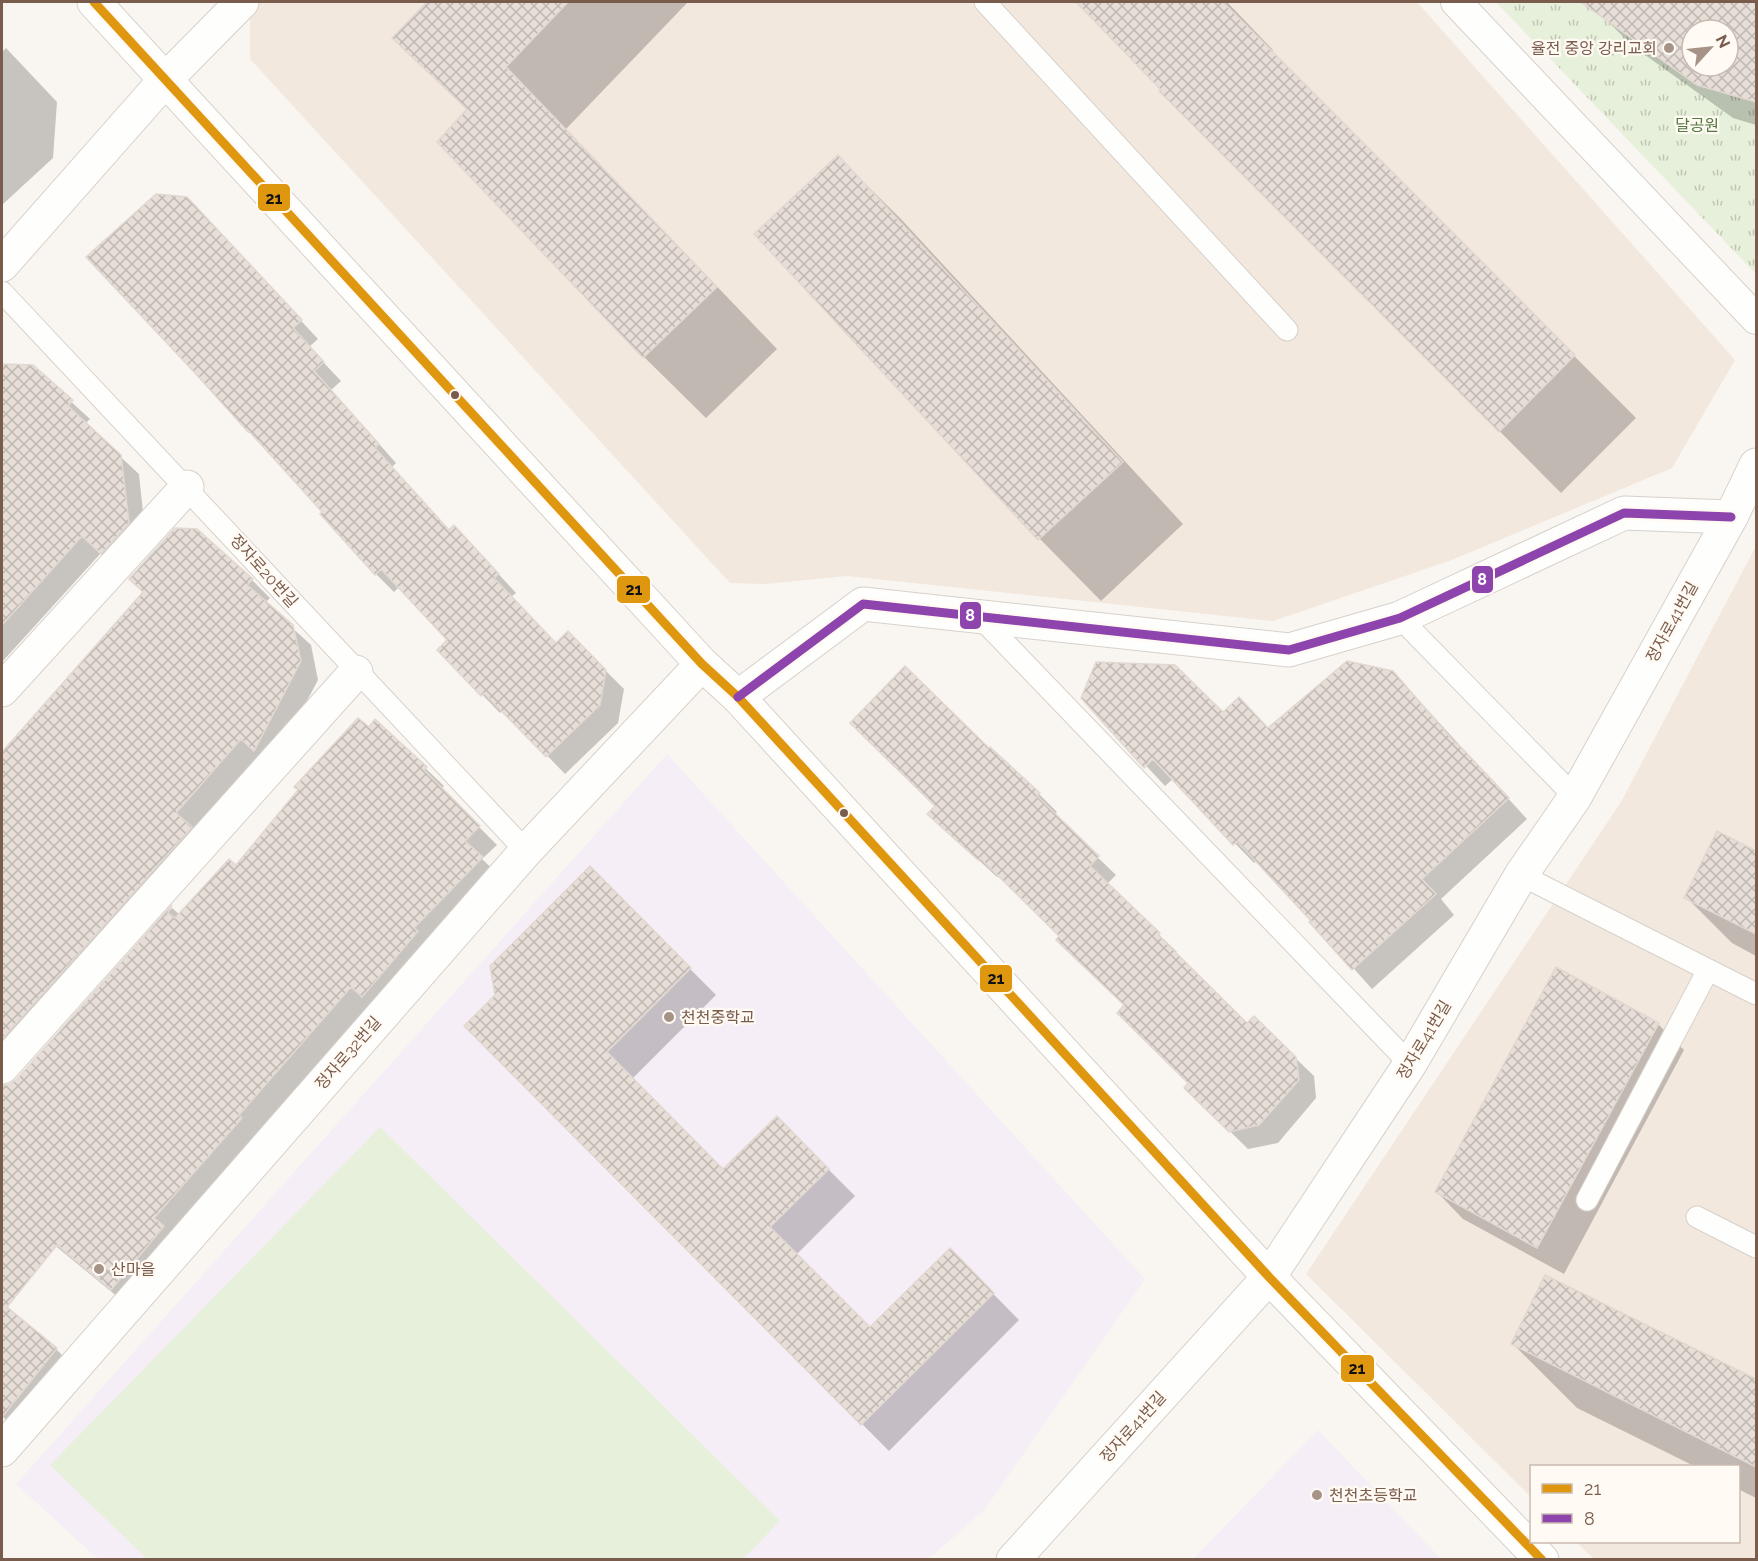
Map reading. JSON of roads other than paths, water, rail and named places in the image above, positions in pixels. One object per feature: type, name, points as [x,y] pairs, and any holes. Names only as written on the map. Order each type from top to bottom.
[{"type":"street","points":[[94,2],[702,664],[738,697],[1269,1277],[1542,1560]]},
{"type":"street","points":[[2,265],[166,79],[242,2]]},
{"type":"street","points":[[1456,2],[1756,319]]},
{"type":"street","name":"정자로41번길","points":[[1013,1560],[1269,1277],[1410,1064],[1521,875],[1575,797],[1731,517],[1756,465]]},
{"type":"street","points":[[2,690],[187,487]]},
{"type":"street","points":[[738,697],[863,604],[1289,650],[1400,618],[1624,513],[1731,517]]},
{"type":"street","name":"정자로32번길","points":[[2,1449],[526,850],[702,664]]},
{"type":"street","points":[[2,1067],[356,672]]},
{"type":"lane","points":[[985,2],[1287,330]]},
{"type":"lane","name":"정자로20번길","points":[[2,292],[187,487],[356,672],[526,850]]},
{"type":"lane","points":[[979,615],[1410,1064]]},
{"type":"lane","points":[[1400,618],[1575,797]]},
{"type":"lane","points":[[1521,875],[1756,994]]},
{"type":"lane","points":[[1587,1200],[1708,970]]},
{"type":"lane","points":[[1697,1217],[1756,1247]]},
{"type":"place","name":"율전 중앙 강리교회","points":[[1669,48]]},
{"type":"place","name":"천천중학교","points":[[669,1017]]},
{"type":"place","name":"산마을","points":[[99,1269]]},
{"type":"place","name":"천천초등학교","points":[[1317,1495]]},
{"type":"park label","name":"달공원","points":[[1697,125]]}]
